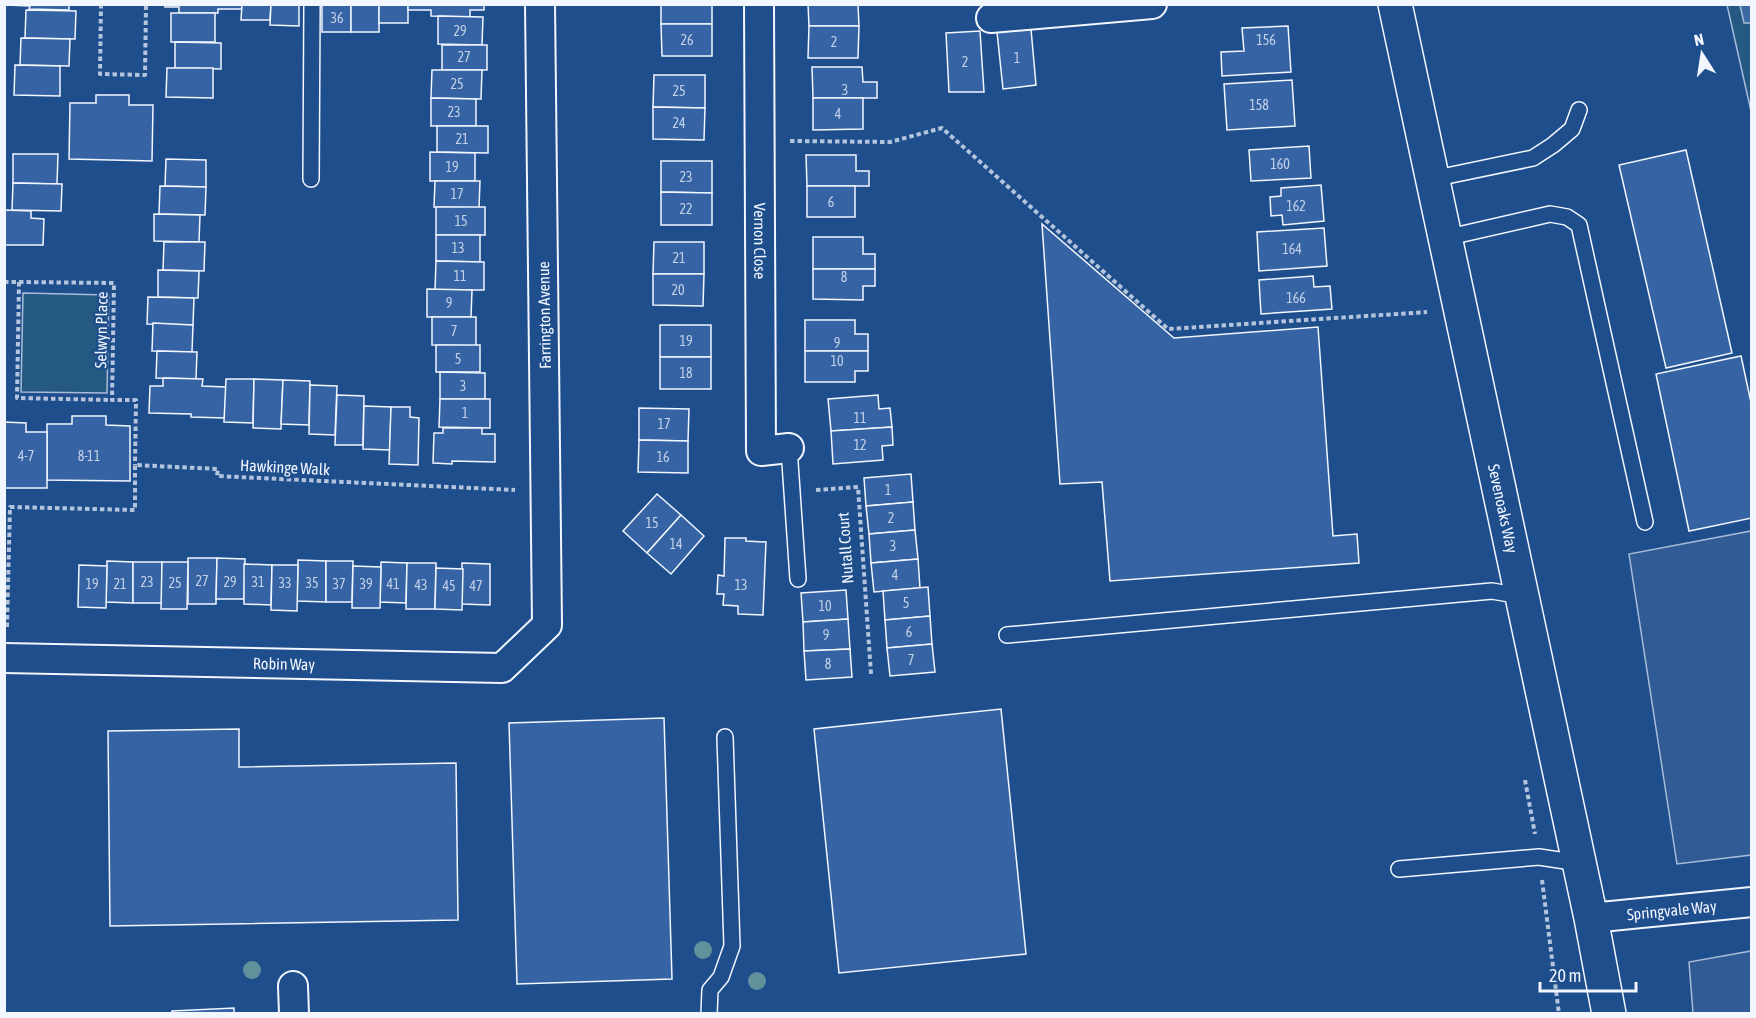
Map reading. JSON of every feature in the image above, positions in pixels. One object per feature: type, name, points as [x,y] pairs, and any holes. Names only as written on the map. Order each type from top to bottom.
[{"type":"main road","name":"Sevenoaks Way","points":[[1395,4],[1591,918],[1609,1014]]},
{"type":"street","name":"Farrington Avenue","points":[[540,4],[548,625]]},
{"type":"street","name":"Vernon Close","points":[[759,4],[761,451],[789,448]]},
{"type":"street","points":[[991,18],[1152,4]]},
{"type":"street","name":"Robin Way","points":[[5,658],[501,668],[548,625]]},
{"type":"street","name":"Springvale Way","points":[[1591,918],[1752,902]]},
{"type":"lane","points":[[311,179],[312,4]]},
{"type":"lane","points":[[1432,179],[1533,158],[1554,145],[1572,129],[1579,110]]},
{"type":"lane","points":[[1445,238],[1550,214],[1568,217],[1579,225],[1644,522]]},
{"type":"lane","points":[[789,448],[798,579]]},
{"type":"lane","points":[[1007,635],[1492,591],[1521,596]]},
{"type":"lane","points":[[710,1014],[710,990],[721,977],[732,946],[725,737]]},
{"type":"lane","points":[[1399,869],[1539,857],[1579,863]]},
{"type":"path","points":[[101,4],[100,74],[145,75],[146,4]]},
{"type":"path","points":[[760,141],[890,142],[942,128],[1168,329],[1435,312]]},
{"type":"path","name":"Selwyn Place","points":[[4,282],[114,284],[112,400]]},
{"type":"path","points":[[5,658],[10,507],[135,510],[136,400],[16,398],[19,282]]},
{"type":"path","name":"Hawkinge Walk","points":[[135,465],[218,469],[218,476],[546,491]]},
{"type":"path","name":"Nutall Court","points":[[792,492],[858,487],[871,674]]},
{"type":"shaded area","points":[[1727,5],[1751,5],[1751,111]]},
{"type":"shaded area","points":[[1740,5],[1751,5],[1751,23],[1744,23]]},
{"type":"shaded area","points":[[23,293],[109,295],[107,393],[21,392]]},
{"type":"shaded area","points":[[1751,531],[1751,855],[1677,864],[1629,554]]},
{"type":"shaded area","points":[[1751,951],[1751,1013],[1693,1013],[1689,962]]},
{"type":"building","points":[[81,4],[69,5],[69,10],[29,9],[30,6],[6,5]]},
{"type":"building","points":[[165,4],[242,4],[242,9],[218,9],[218,13],[179,13],[179,7],[165,7]]},
{"type":"building","points":[[242,4],[271,4],[270,20],[241,20]]},
{"type":"building","points":[[271,4],[299,4],[299,26],[270,25]]},
{"type":"building","points":[[322,4],[351,4],[351,32],[322,32]]},
{"type":"building","points":[[351,4],[379,4],[379,32],[351,32]]},
{"type":"building","points":[[379,4],[408,4],[408,23],[379,23]]},
{"type":"building","points":[[408,4],[484,4],[484,10],[470,10],[470,17],[431,16],[431,10],[408,10]]},
{"type":"building","points":[[661,4],[712,4],[712,24],[661,24]]},
{"type":"building","points":[[808,4],[858,4],[859,26],[809,26]]},
{"type":"building","points":[[26,10],[76,11],[75,39],[25,38]]},
{"type":"building","points":[[171,13],[215,13],[215,42],[171,42]]},
{"type":"building","points":[[438,16],[483,17],[482,45],[438,44]]},
{"type":"building","points":[[661,24],[712,24],[712,56],[662,56]]},
{"type":"building","points":[[809,26],[859,26],[858,58],[808,58]]},
{"type":"building","points":[[1288,26],[1291,72],[1222,76],[1221,52],[1244,51],[1242,28]]},
{"type":"building","points":[[1031,29],[1036,85],[1003,89],[997,32]]},
{"type":"building","points":[[980,31],[984,92],[949,92],[946,33]]},
{"type":"building","points":[[21,38],[70,39],[69,66],[20,65]]},
{"type":"building","points":[[175,42],[221,43],[221,69],[175,68]]},
{"type":"building","points":[[442,45],[487,45],[487,70],[442,70]]},
{"type":"building","points":[[15,65],[60,66],[60,96],[14,95]]},
{"type":"building","points":[[812,67],[862,67],[863,82],[877,82],[877,98],[813,98]]},
{"type":"building","points":[[167,68],[213,68],[213,98],[166,97]]},
{"type":"building","points":[[432,70],[482,70],[481,99],[431,98]]},
{"type":"building","points":[[654,75],[705,75],[705,108],[653,107]]},
{"type":"building","points":[[1292,80],[1295,126],[1227,130],[1224,84]]},
{"type":"building","points":[[96,95],[129,95],[129,105],[153,105],[152,161],[69,159],[70,103],[96,103]]},
{"type":"building","points":[[431,98],[476,99],[476,126],[431,126]]},
{"type":"building","points":[[813,98],[863,98],[863,129],[813,130]]},
{"type":"building","points":[[653,107],[705,108],[704,140],[653,139]]},
{"type":"building","points":[[437,126],[488,126],[488,153],[437,152]]},
{"type":"building","points":[[1309,146],[1311,178],[1251,181],[1249,150]]},
{"type":"building","points":[[1686,150],[1732,353],[1666,368],[1619,165]]},
{"type":"building","points":[[430,152],[475,153],[475,181],[430,181]]},
{"type":"building","points":[[13,154],[58,154],[57,184],[13,183]]},
{"type":"building","points":[[806,155],[856,155],[856,171],[869,171],[869,186],[807,186]]},
{"type":"building","points":[[166,159],[206,160],[206,187],[165,186]]},
{"type":"building","points":[[661,161],[712,161],[712,193],[661,192]]},
{"type":"building","points":[[435,181],[480,181],[479,208],[434,207]]},
{"type":"building","points":[[13,183],[62,184],[61,211],[12,210]]},
{"type":"building","points":[[1321,185],[1324,221],[1283,225],[1282,215],[1271,216],[1270,197],[1281,196],[1281,188]]},
{"type":"building","points":[[160,186],[206,187],[205,215],[159,214]]},
{"type":"building","points":[[807,186],[855,186],[855,217],[807,217]]},
{"type":"building","points":[[661,192],[712,193],[712,225],[661,225]]},
{"type":"building","points":[[436,207],[485,207],[485,235],[436,235]]},
{"type":"building","points":[[4,210],[31,211],[31,218],[44,219],[43,245],[4,245]]},
{"type":"building","points":[[154,214],[200,215],[199,242],[154,241]]},
{"type":"building","points":[[1042,224],[1174,338],[1318,327],[1333,536],[1357,534],[1359,563],[1110,581],[1102,482],[1060,484]]},
{"type":"building","points":[[1324,228],[1327,266],[1259,271],[1257,232]]},
{"type":"building","points":[[436,235],[480,235],[480,262],[436,261]]},
{"type":"building","points":[[813,237],[863,237],[863,254],[875,254],[875,269],[813,269]]},
{"type":"building","points":[[164,242],[205,242],[204,271],[163,270]]},
{"type":"building","points":[[654,242],[704,242],[704,274],[653,274]]},
{"type":"building","points":[[436,261],[484,262],[484,290],[435,290]]},
{"type":"building","points":[[813,269],[875,269],[875,286],[863,286],[863,300],[813,299]]},
{"type":"building","points":[[158,270],[199,271],[198,298],[158,297]]},
{"type":"building","points":[[653,274],[704,274],[703,306],[653,305]]},
{"type":"building","points":[[1313,276],[1314,287],[1330,286],[1332,309],[1261,314],[1259,280]]},
{"type":"building","points":[[427,289],[472,290],[471,317],[427,317]]},
{"type":"building","points":[[148,297],[194,298],[193,325],[147,324]]},
{"type":"building","points":[[432,317],[476,317],[476,346],[432,345]]},
{"type":"building","points":[[805,320],[855,320],[855,334],[868,334],[868,351],[805,351]]},
{"type":"building","points":[[153,323],[193,325],[192,352],[152,351]]},
{"type":"building","points":[[660,325],[711,325],[711,357],[660,357]]},
{"type":"building","points":[[436,345],[480,345],[480,372],[436,372]]},
{"type":"building","points":[[157,351],[197,352],[196,379],[156,378]]},
{"type":"building","points":[[805,351],[868,351],[868,371],[855,371],[855,382],[805,382]]},
{"type":"building","points":[[1741,356],[1752,407],[1752,518],[1689,531],[1656,374]]},
{"type":"building","points":[[660,357],[711,357],[711,389],[660,389]]},
{"type":"building","points":[[440,372],[485,373],[485,399],[440,399]]},
{"type":"building","points":[[163,378],[203,379],[202,386],[226,387],[225,418],[149,413],[150,386],[163,386]]},
{"type":"building","points":[[226,379],[254,379],[253,423],[224,422]]},
{"type":"building","points":[[254,379],[283,380],[281,429],[253,428]]},
{"type":"building","points":[[283,380],[310,381],[309,425],[281,424]]},
{"type":"building","points":[[310,385],[337,386],[335,435],[309,434]]},
{"type":"building","points":[[337,395],[364,396],[363,445],[335,445]]},
{"type":"building","points":[[878,395],[879,409],[890,408],[892,427],[831,431],[828,399]]},
{"type":"building","points":[[440,399],[490,399],[490,428],[439,427]]},
{"type":"building","points":[[364,406],[391,407],[390,450],[363,449]]},
{"type":"building","points":[[391,407],[410,407],[410,417],[419,418],[418,465],[389,464]]},
{"type":"building","points":[[639,408],[689,409],[688,441],[639,440]]},
{"type":"building","points":[[72,416],[106,416],[106,425],[130,426],[130,481],[47,480],[47,424],[72,424]]},
{"type":"building","points":[[4,422],[26,423],[26,432],[47,432],[47,488],[4,488]]},
{"type":"building","points":[[892,427],[893,445],[882,446],[883,460],[833,464],[831,431]]},
{"type":"building","points":[[443,428],[482,428],[482,434],[495,434],[495,462],[433,463],[434,433],[443,433]]},
{"type":"building","points":[[639,440],[688,441],[688,473],[638,472]]},
{"type":"building","points":[[911,474],[913,502],[866,506],[864,478]]},
{"type":"building","points":[[657,494],[681,515],[647,553],[623,531]]},
{"type":"building","points":[[913,502],[915,530],[869,534],[866,506]]},
{"type":"building","points":[[681,515],[704,536],[671,574],[647,553]]},
{"type":"building","points":[[915,530],[918,559],[871,563],[869,534]]},
{"type":"building","points":[[725,538],[746,538],[746,541],[766,542],[763,615],[738,614],[738,606],[723,605],[724,594],[717,594],[718,575],[724,576]]},
{"type":"building","points":[[188,558],[217,558],[216,604],[188,604]]},
{"type":"building","points":[[217,558],[245,559],[244,599],[216,599]]},
{"type":"building","points":[[918,559],[920,588],[874,592],[871,563]]},
{"type":"building","points":[[298,560],[326,561],[326,602],[297,601]]},
{"type":"building","points":[[107,561],[133,562],[133,603],[106,602]]},
{"type":"building","points":[[326,561],[353,561],[352,602],[326,602]]},
{"type":"building","points":[[133,562],[162,562],[162,603],[133,603]]},
{"type":"building","points":[[162,562],[188,562],[187,609],[161,609]]},
{"type":"building","points":[[381,562],[407,563],[406,603],[380,602]]},
{"type":"building","points":[[407,563],[436,563],[435,609],[406,609]]},
{"type":"building","points":[[462,563],[490,564],[490,605],[462,604]]},
{"type":"building","points":[[244,564],[272,565],[271,605],[244,604]]},
{"type":"building","points":[[79,565],[107,566],[106,608],[78,607]]},
{"type":"building","points":[[272,565],[298,565],[297,611],[271,610]]},
{"type":"building","points":[[353,566],[381,567],[380,608],[352,608]]},
{"type":"building","points":[[436,568],[463,569],[462,610],[435,609]]},
{"type":"building","points":[[928,587],[930,616],[885,620],[883,591]]},
{"type":"building","points":[[846,590],[848,619],[803,622],[801,593]]},
{"type":"building","points":[[930,616],[932,644],[887,648],[885,620]]},
{"type":"building","points":[[848,619],[850,649],[804,651],[803,622]]},
{"type":"building","points":[[932,644],[935,672],[890,676],[887,648]]},
{"type":"building","points":[[850,649],[852,677],[806,680],[804,651]]},
{"type":"building","points":[[1001,709],[1026,954],[839,973],[814,729]]},
{"type":"building","points":[[664,718],[672,979],[517,984],[509,723]]},
{"type":"building","points":[[239,729],[239,767],[456,763],[458,920],[110,926],[108,731]]},
{"type":"building","points":[[234,1008],[234,1014],[172,1014],[172,1011]]}]
